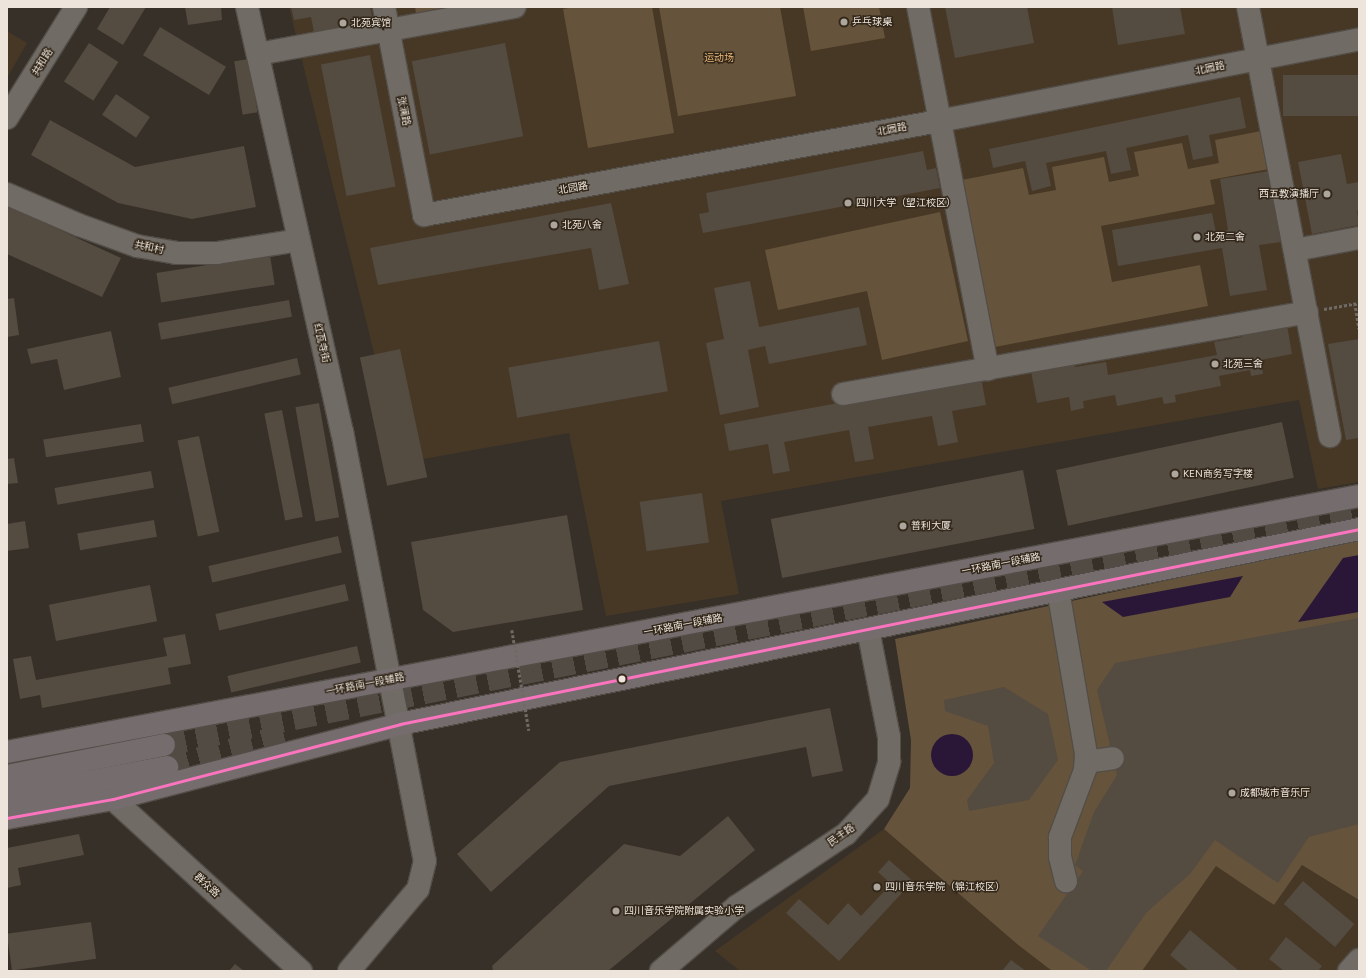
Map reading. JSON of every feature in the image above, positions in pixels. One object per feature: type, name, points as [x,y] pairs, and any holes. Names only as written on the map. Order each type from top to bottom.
[{"type":"main road","name":"一环路南一段辅路","points":[[7,752],[1359,496]]},
{"type":"main road","points":[[7,818],[113,799],[400,724],[1359,529]]},
{"type":"main road","points":[[7,776],[164,745]]},
{"type":"main road","points":[[7,797],[167,767]]},
{"type":"street","name":"共和路","points":[[7,118],[76,7]]},
{"type":"street","name":"红瓦寺街","points":[[248,7],[298,240],[342,431],[392,679],[425,861],[418,889],[349,971]]},
{"type":"street","name":"张澜路","points":[[384,7],[424,215]]},
{"type":"street","points":[[258,54],[515,7]]},
{"type":"street","points":[[918,7],[988,369]]},
{"type":"street","points":[[1248,7],[1308,312],[1330,436]]},
{"type":"street","name":"北园路","points":[[424,215],[939,121],[1359,39]]},
{"type":"street","name":"共和村","points":[[7,194],[79,225],[137,246],[176,253],[218,253],[298,240]]},
{"type":"street","points":[[1296,250],[1359,238]]},
{"type":"street","points":[[844,394],[1308,312]]},
{"type":"street","points":[[1058,590],[1086,762],[1085,770],[1060,837],[1060,857],[1066,881]]},
{"type":"street","name":"民主路","points":[[661,971],[736,907],[846,834],[878,800],[889,762],[889,737],[868,629]]},
{"type":"street","points":[[1086,762],[1113,758]]},
{"type":"street","name":"群众路","points":[[113,799],[301,971]]},
{"type":"street","points":[[1349,971],[1359,960]]},
{"type":"path","points":[[1308,312],[1359,303]]},
{"type":"path","points":[[1355,304],[1359,329]]},
{"type":"path","points":[[512,630],[529,731]]},
{"type":"shaded area","name":"四川大学（望江校区）","points":[[289,7],[1359,7],[1359,482],[1318,489],[1299,400],[721,501],[739,594],[606,616],[569,433],[401,463]]},
{"type":"shaded area","points":[[7,31],[27,43],[7,78]]},
{"type":"shaded area","points":[[1359,555],[1359,612],[1298,622],[1343,558]]},
{"type":"shaded area","points":[[1243,576],[1230,597],[1123,617],[1102,602]]},
{"type":"shaded area","points":[[948,734],[956,734],[964,737],[970,743],[973,755],[970,767],[964,773],[956,776],[948,776],[940,773],[934,767],[931,759],[931,751],[934,743],[940,737]]},
{"type":"shaded area","name":"四川音乐学院（锦江校区）","points":[[884,829],[1017,944],[1052,971],[740,971],[715,951]]},
{"type":"shaded area","points":[[1216,865],[1274,905],[1302,865],[1359,900],[1359,971],[1142,971]]},
{"type":"green space","points":[[415,7],[479,7],[417,19]]},
{"type":"green space","points":[[573,7],[652,7],[674,133],[588,148],[563,9]]},
{"type":"green space","name":"运动场","points":[[659,7],[780,7],[796,96],[678,116]]},
{"type":"green space","name":"乒乓球桌","points":[[803,7],[879,7],[885,38],[811,51]]},
{"type":"green space","points":[[1261,131],[1269,169],[1210,180],[1215,204],[1101,226],[1112,282],[1200,265],[1208,306],[995,347],[962,180],[1023,168],[1029,195],[1056,190],[1052,167],[1104,157],[1109,182],[1139,176],[1134,152],[1182,143],[1188,169],[1219,163],[1215,140]]},
{"type":"green space","points":[[940,212],[968,341],[882,360],[867,291],[778,310],[765,250]]},
{"type":"green space","points":[[1359,541],[1359,900],[1302,865],[1274,905],[1216,866],[1142,971],[1052,971],[1017,944],[884,829],[910,788],[911,740],[895,639],[1303,551]]},
{"type":"building","points":[[110,7],[146,7],[123,45],[97,29]]},
{"type":"building","points":[[185,7],[221,7],[222,20],[188,25]]},
{"type":"building","name":"北苑宾馆","points":[[291,7],[370,7],[374,25],[315,37],[311,17],[294,20]]},
{"type":"building","points":[[945,7],[1027,7],[1034,43],[955,58]]},
{"type":"building","points":[[1112,7],[1180,7],[1185,34],[1118,45]]},
{"type":"building","points":[[160,27],[226,67],[209,95],[143,55]]},
{"type":"building","points":[[89,43],[118,62],[93,101],[64,82]]},
{"type":"building","points":[[505,43],[523,136],[430,154],[412,61]]},
{"type":"building","points":[[370,55],[396,187],[346,196],[321,65]]},
{"type":"building","points":[[249,59],[257,112],[243,115],[234,61]]},
{"type":"building","points":[[1283,75],[1359,75],[1359,116],[1283,116]]},
{"type":"building","points":[[116,94],[150,117],[136,138],[102,115]]},
{"type":"building","points":[[1240,97],[1246,128],[1209,135],[1213,156],[1193,160],[1188,135],[1126,148],[1131,170],[1111,174],[1106,151],[1046,163],[1051,186],[1032,191],[1025,161],[993,168],[989,149]]},
{"type":"building","points":[[50,120],[135,167],[244,146],[256,207],[192,219],[118,203],[31,155]]},
{"type":"building","points":[[923,151],[927,170],[936,168],[940,188],[703,233],[699,214],[709,212],[706,193]]},
{"type":"building","points":[[1341,154],[1347,184],[1359,182],[1359,210],[1357,211],[1359,225],[1312,234],[1298,162]]},
{"type":"building","name":"北苑二舍","points":[[1269,171],[1281,242],[1259,245],[1267,290],[1230,296],[1222,248],[1118,266],[1112,230],[1212,213],[1216,233],[1228,230],[1220,179]]},
{"type":"building","name":"北苑八舍","points":[[611,203],[629,284],[599,290],[591,248],[378,285],[370,248]]},
{"type":"building","points":[[7,206],[121,258],[102,297],[7,254]]},
{"type":"building","points":[[270,255],[275,285],[161,303],[156,273]]},
{"type":"building","points":[[750,281],[759,327],[859,307],[867,345],[769,364],[765,346],[748,350],[759,407],[720,415],[706,343],[724,339],[714,288]]},
{"type":"building","points":[[14,298],[19,335],[7,337],[7,299]]},
{"type":"building","points":[[289,300],[292,317],[161,340],[158,323]]},
{"type":"building","name":"北苑三舍","points":[[1286,319],[1292,354],[1261,360],[1263,374],[1251,376],[1250,370],[1219,376],[1221,386],[1175,395],[1176,402],[1164,404],[1162,397],[1117,406],[1115,395],[1083,401],[1084,408],[1071,411],[1069,397],[1037,403],[1030,366],[1073,358],[1075,367],[1106,362],[1108,375],[1217,355],[1214,342],[1242,337],[1240,327]]},
{"type":"building","points":[[111,331],[121,377],[64,390],[57,359],[31,364],[27,349]]},
{"type":"building","points":[[1359,339],[1359,438],[1346,440],[1328,344]]},
{"type":"building","points":[[659,341],[668,391],[517,418],[508,368]]},
{"type":"building","points":[[400,349],[427,477],[387,486],[360,358]]},
{"type":"building","points":[[297,358],[301,375],[172,404],[168,388]]},
{"type":"building","points":[[981,377],[986,405],[952,411],[958,442],[938,446],[932,416],[868,427],[874,459],[855,462],[849,430],[784,442],[790,471],[773,474],[768,444],[729,451],[724,424]]},
{"type":"building","points":[[319,403],[339,517],[316,521],[295,407]]},
{"type":"building","points":[[282,410],[303,517],[285,520],[264,413]]},
{"type":"building","name":"KEN商务写字楼","points":[[1282,422],[1294,478],[1068,526],[1056,470]]},
{"type":"building","points":[[141,424],[144,442],[46,457],[43,439]]},
{"type":"building","points":[[199,436],[219,532],[198,536],[177,441]]},
{"type":"building","points":[[14,458],[18,483],[7,484],[7,459]]},
{"type":"building","name":"普利大厦","points":[[1023,470],[1034,529],[782,578],[771,519]]},
{"type":"building","points":[[151,471],[154,488],[57,505],[54,488]]},
{"type":"building","points":[[702,493],[709,543],[647,551],[640,502]]},
{"type":"building","points":[[567,515],[583,610],[453,632],[423,610],[411,542]]},
{"type":"building","points":[[154,520],[157,537],[80,550],[77,534]]},
{"type":"building","points":[[25,521],[29,548],[7,551],[7,524]]},
{"type":"building","points":[[338,536],[342,553],[212,582],[208,566]]},
{"type":"building","points":[[345,584],[349,601],[219,630],[215,614]]},
{"type":"building","points":[[150,585],[157,621],[56,641],[49,605]]},
{"type":"building","name":"成都城市音乐厅","points":[[1359,618],[1359,824],[1309,837],[1278,883],[1215,840],[1190,874],[1146,913],[1106,971],[1092,971],[1038,936],[1083,871],[1075,865],[1094,812],[1117,775],[1097,690],[1115,663]]},
{"type":"building","points":[[185,634],[191,664],[168,668],[171,684],[42,708],[40,695],[20,699],[13,659],[31,656],[36,680],[167,656],[163,638]]},
{"type":"building","points":[[357,646],[361,663],[231,692],[227,676]]},
{"type":"building","points":[[1004,687],[1048,714],[1058,760],[1029,800],[969,811],[967,800],[994,763],[988,726],[945,711],[944,700]]},
{"type":"building","points":[[830,708],[843,771],[812,777],[806,747],[609,786],[491,892],[457,854],[560,762]]},
{"type":"building","name":"四川音乐学院附属实验小学","points":[[728,816],[755,850],[608,971],[493,971],[492,966],[624,844],[680,856]]},
{"type":"building","points":[[79,834],[84,855],[18,868],[21,885],[7,888],[7,848]]},
{"type":"building","points":[[889,860],[913,881],[839,961],[786,913],[799,899],[828,925],[848,903],[861,916],[891,884],[878,872]]},
{"type":"building","points":[[1303,881],[1354,924],[1335,947],[1284,904]]},
{"type":"building","points":[[91,922],[96,959],[12,970],[7,934]]},
{"type":"building","points":[[1190,930],[1239,971],[1189,971],[1170,955]]},
{"type":"building","points":[[1286,937],[1322,966],[1318,971],[1284,971],[1269,959]]},
{"type":"building","points":[[1011,960],[1026,971],[1002,971]]},
{"type":"building","points":[[235,964],[244,971],[229,971]]},
{"type":"tunnel","points":[[164,745],[1359,507]]},
{"type":"tunnel","points":[[167,767],[291,733]]},
{"type":"transit line","points":[[7,818],[113,799],[400,724],[1359,529]]},
{"type":"place","name":"乒乓球桌","points":[[844,22]]},
{"type":"place","name":"北苑宾馆","points":[[343,23]]},
{"type":"place","name":"西五教演播厅","points":[[1327,194]]},
{"type":"place","name":"四川大学（望江校区）","points":[[848,203]]},
{"type":"place","name":"北苑八舍","points":[[554,225]]},
{"type":"place","name":"北苑二舍","points":[[1197,237]]},
{"type":"place","name":"北苑三舍","points":[[1215,364]]},
{"type":"place","name":"KEN商务写字楼","points":[[1175,474]]},
{"type":"place","name":"普利大厦","points":[[903,526]]},
{"type":"place","name":"成都城市音乐厅","points":[[1232,793]]},
{"type":"place","name":"四川音乐学院（锦江校区）","points":[[877,887]]},
{"type":"place","name":"四川音乐学院附属实验小学","points":[[616,911]]}]
